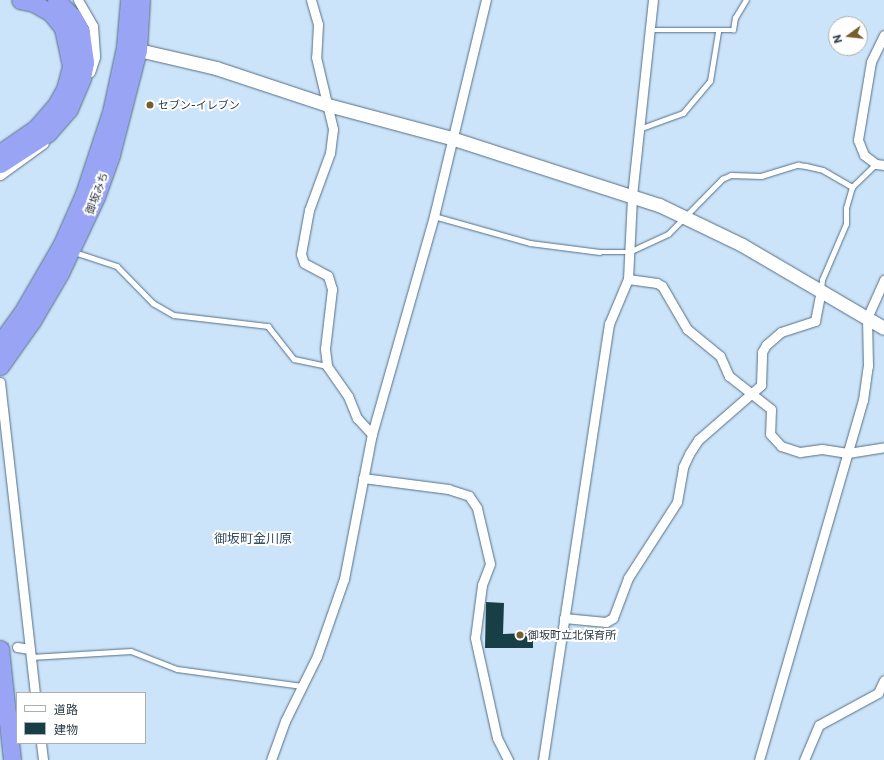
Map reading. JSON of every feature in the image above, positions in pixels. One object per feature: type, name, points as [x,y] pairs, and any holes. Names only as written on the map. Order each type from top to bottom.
[{"type":"highway","points":[[0,153],[36,128],[56,105],[65,90],[71,66],[63,28],[50,13],[34,3],[20,0]]},
{"type":"highway","points":[[0,164],[48,133],[69,109],[82,78],[85,62],[81,32],[73,17],[56,0]]},
{"type":"highway","name":"御坂みち","points":[[0,343],[22,313],[62,244],[84,194],[100,152],[132,48],[129,0]]},
{"type":"highway","name":"御坂みち","points":[[0,366],[32,321],[71,251],[96,197],[111,155],[141,0]]},
{"type":"highway","points":[[0,649],[12,760]]},
{"type":"street","points":[[0,175],[33,154],[61,128],[82,97],[95,57],[93,26],[78,0]]},
{"type":"street","points":[[311,0],[318,24],[316,57],[333,129],[330,152],[309,210],[301,254],[304,263],[328,276],[332,289],[326,349],[327,366],[348,396],[357,418],[372,434]]},
{"type":"street","points":[[271,760],[285,721],[317,656],[344,578],[372,434],[434,216],[451,138],[486,0]]},
{"type":"street","points":[[543,760],[608,324],[628,279],[628,252],[632,196],[653,0]]},
{"type":"street","points":[[880,164],[864,155],[858,140],[870,62],[884,35]]},
{"type":"street","points":[[132,48],[216,68],[328,105],[451,138],[632,196],[687,217],[821,290],[884,328]]},
{"type":"street","points":[[628,279],[657,283],[662,286],[687,328],[720,356],[729,376],[771,410],[770,434],[781,446],[800,452],[822,449],[848,453],[884,447]]},
{"type":"street","points":[[759,760],[863,400],[866,380],[867,318],[884,280]]},
{"type":"street","points":[[564,618],[606,622],[613,618],[628,578],[677,502],[683,467],[689,454],[698,440],[761,385],[762,352],[766,345],[781,332],[815,321],[821,290]]},
{"type":"street","points":[[0,382],[35,692]]},
{"type":"street","points":[[363,478],[448,489],[469,496],[477,508],[490,564],[482,585],[475,638],[497,738],[508,760]]},
{"type":"street","points":[[17,647],[30,653]]},
{"type":"street","points":[[804,760],[820,725],[878,693],[884,680]]},
{"type":"street","points":[[41,744],[43,760]]},
{"type":"lane","points":[[650,30],[718,32],[734,30],[735,18],[746,0]]},
{"type":"lane","points":[[639,129],[683,113],[710,81],[718,32]]},
{"type":"lane","points":[[821,290],[822,280],[846,224],[846,208],[852,187],[880,164]]},
{"type":"lane","points":[[434,216],[530,243],[599,252],[628,252],[668,234],[687,217],[722,179],[731,175],[761,176],[798,165],[823,170],[852,187]]},
{"type":"lane","points":[[71,251],[117,266],[153,302],[174,315],[268,326],[294,359],[327,366]]},
{"type":"lane","points":[[30,653],[131,651],[177,669],[302,686]]},
{"type":"building","points":[[486,602],[504,603],[503,634],[533,633],[533,648],[485,648]]},
{"type":"tunnel","points":[[0,646],[17,647]]},
{"type":"place","name":"セブン-イレブン","points":[[150,105]]},
{"type":"place","name":"御坂町立北保育所","points":[[520,635]]},
{"type":"district","name":"御坂町金川原","points":[[253,538]]}]
